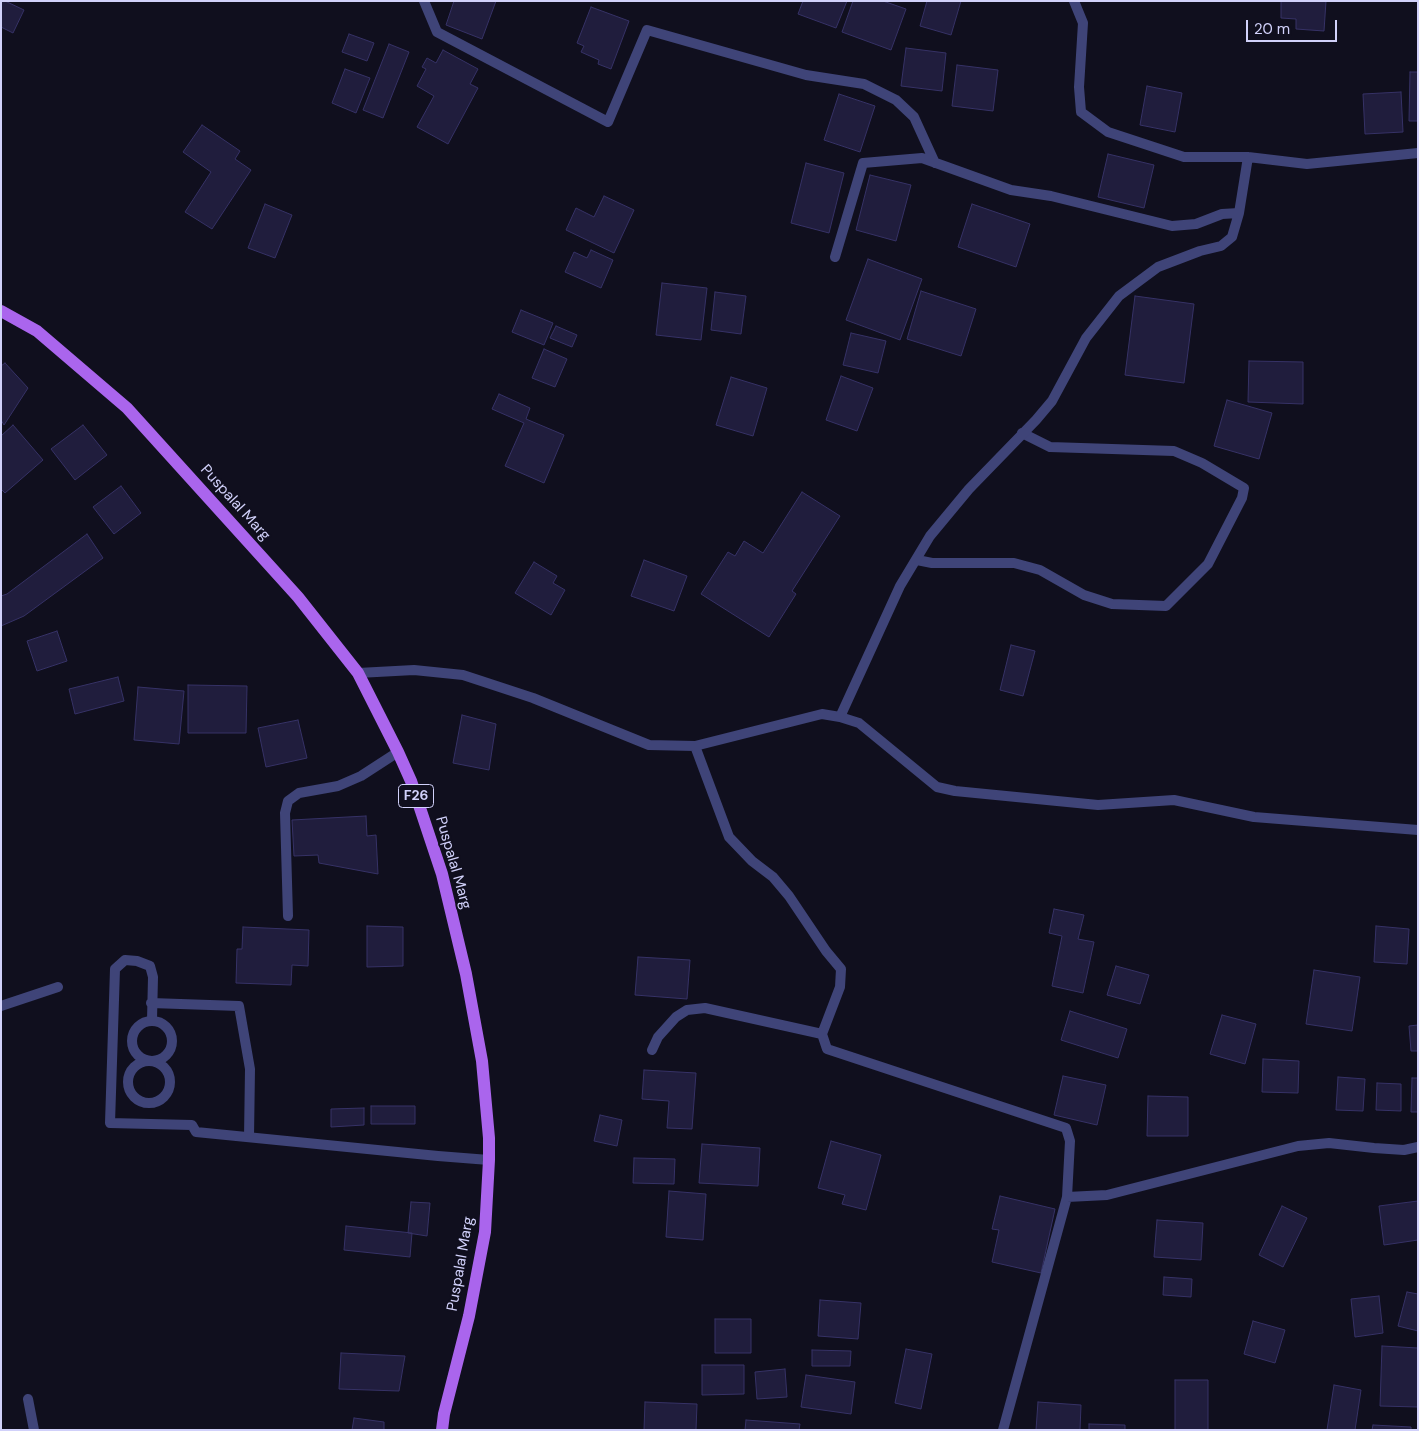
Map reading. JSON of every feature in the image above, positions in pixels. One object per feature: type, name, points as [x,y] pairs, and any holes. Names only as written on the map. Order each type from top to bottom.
[{"type":"main road","name":"Puspalal Marg","points":[[1,311],[37,331],[127,408],[298,597],[358,673],[411,781],[442,874],[466,974],[482,1061],[489,1160],[485,1232],[469,1316],[444,1414],[442,1430]]},
{"type":"street","points":[[424,1],[437,32],[608,122],[647,30],[797,73],[864,84],[896,100],[914,117],[935,163]]},
{"type":"street","points":[[1074,1],[1083,23],[1079,87],[1081,112],[1108,132],[1184,157],[1248,158],[1307,164],[1418,153]]},
{"type":"street","points":[[835,257],[863,163],[922,158],[1011,190],[1051,196],[1172,226],[1196,224],[1222,214],[1240,213]]},
{"type":"street","points":[[840,717],[900,586],[930,536],[969,489],[1036,420],[1052,400],[1086,338],[1119,296],[1158,267],[1200,250],[1221,246],[1232,237],[1240,213],[1248,158]]},
{"type":"street","points":[[916,560],[932,563],[1014,563],[1040,570],[1084,595],[1112,604],[1166,606],[1208,564],[1242,498],[1244,488],[1202,463],[1174,451],[1050,448],[1022,433]]},
{"type":"street","points":[[358,673],[414,670],[463,675],[533,698],[649,744],[695,746],[822,714],[840,717],[859,723],[937,787],[955,791],[1098,804],[1174,800],[1254,817],[1418,830]]},
{"type":"street","points":[[695,746],[729,837],[752,861],[773,877],[789,896],[826,951],[841,969],[840,987],[822,1034],[827,1049],[1066,1128],[1070,1141],[1067,1197],[1003,1430]]},
{"type":"street","points":[[288,916],[284,813],[288,801],[299,793],[338,786],[361,776],[398,752]]},
{"type":"street","points":[[152,1020],[153,977],[150,966],[137,961],[125,960],[115,969],[110,1123],[192,1125],[196,1132],[489,1160]]},
{"type":"street","points":[[1,1006],[58,987]]},
{"type":"street","points":[[151,1003],[239,1006],[250,1069],[249,1137]]},
{"type":"street","points":[[652,1050],[658,1037],[676,1017],[687,1010],[704,1008],[822,1034]]},
{"type":"street","points":[[151,1061],[138,1056],[132,1044],[134,1030],[139,1025],[152,1020],[164,1024],[171,1035],[170,1048],[163,1058],[151,1061],[144,1062],[137,1065],[129,1076],[128,1084],[130,1091],[141,1101],[148,1103],[154,1103],[166,1095],[170,1083],[167,1070],[157,1062],[151,1061]]},
{"type":"street","points":[[1067,1197],[1107,1194],[1298,1146],[1329,1143],[1404,1150],[1418,1147]]},
{"type":"street","points":[[28,1398],[34,1430]]},
{"type":"building","points":[[1,1],[24,10],[13,33],[1,27]]},
{"type":"building","points":[[454,1],[496,1],[482,39],[446,25]]},
{"type":"building","points":[[803,1],[847,1],[836,28],[798,14]]},
{"type":"building","points":[[853,1],[883,1],[906,9],[891,50],[842,32]]},
{"type":"building","points":[[927,1],[961,1],[951,35],[920,26]]},
{"type":"building","points":[[1281,1],[1326,1],[1324,31],[1296,29],[1296,19],[1281,18]]},
{"type":"building","points":[[591,7],[629,21],[611,69],[598,64],[599,60],[581,52],[584,46],[577,43]]},
{"type":"building","points":[[349,34],[374,43],[367,61],[342,52]]},
{"type":"building","points":[[389,44],[409,52],[383,118],[363,110]]},
{"type":"building","points":[[906,48],[946,53],[942,91],[901,86]]},
{"type":"building","points":[[443,50],[478,69],[470,84],[478,88],[448,144],[417,127],[434,96],[417,86],[426,69],[422,67],[427,58],[436,63]]},
{"type":"building","points":[[957,65],[998,70],[993,111],[952,106]]},
{"type":"building","points":[[345,69],[370,78],[356,113],[332,103]]},
{"type":"building","points":[[1410,72],[1418,72],[1418,121],[1409,121]]},
{"type":"building","points":[[1147,86],[1182,93],[1175,132],[1140,125]]},
{"type":"building","points":[[1401,92],[1403,132],[1365,134],[1363,94]]},
{"type":"building","points":[[839,94],[875,106],[860,152],[824,140]]},
{"type":"building","points":[[202,125],[240,151],[235,159],[251,170],[212,229],[185,212],[211,172],[183,152]]},
{"type":"building","points":[[1108,154],[1154,165],[1144,208],[1098,197]]},
{"type":"building","points":[[806,163],[844,173],[829,233],[791,223]]},
{"type":"building","points":[[870,175],[911,185],[896,241],[856,230]]},
{"type":"building","points":[[604,196],[634,210],[614,253],[566,230],[576,208],[594,217]]},
{"type":"building","points":[[265,204],[292,215],[275,258],[248,248]]},
{"type":"building","points":[[972,204],[1030,224],[1016,267],[958,247]]},
{"type":"building","points":[[591,250],[613,260],[601,288],[565,272],[574,252],[587,258]]},
{"type":"building","points":[[868,259],[922,279],[900,340],[846,320]]},
{"type":"building","points":[[662,283],[707,288],[701,340],[656,335]]},
{"type":"building","points":[[921,291],[976,309],[961,356],[907,339]]},
{"type":"building","points":[[715,292],[746,296],[741,334],[711,330]]},
{"type":"building","points":[[1135,296],[1194,304],[1184,383],[1125,375]]},
{"type":"building","points":[[521,310],[553,323],[544,345],[512,332]]},
{"type":"building","points":[[556,326],[577,335],[572,347],[550,338]]},
{"type":"building","points":[[851,333],[886,341],[878,373],[843,365]]},
{"type":"building","points":[[544,349],[567,359],[555,387],[532,378]]},
{"type":"building","points":[[1249,361],[1303,362],[1303,404],[1248,402]]},
{"type":"building","points":[[5,363],[28,388],[4,425],[1,420],[1,366]]},
{"type":"building","points":[[841,376],[873,388],[857,431],[826,420]]},
{"type":"building","points":[[731,377],[767,388],[753,436],[716,425]]},
{"type":"building","points":[[499,394],[530,408],[526,419],[564,435],[544,483],[505,466],[524,423],[492,409]]},
{"type":"building","points":[[1227,400],[1272,413],[1259,459],[1214,446]]},
{"type":"building","points":[[13,425],[43,460],[5,493],[1,489],[1,436]]},
{"type":"building","points":[[83,425],[107,455],[75,480],[51,449]]},
{"type":"building","points":[[121,486],[141,513],[114,534],[93,507]]},
{"type":"building","points":[[802,492],[840,516],[792,591],[796,594],[769,637],[701,594],[728,552],[735,556],[744,541],[763,553]]},
{"type":"building","points":[[87,534],[103,558],[24,616],[1,626],[1,596],[7,594]]},
{"type":"building","points":[[644,560],[687,576],[674,611],[631,596]]},
{"type":"building","points":[[534,562],[557,576],[553,583],[565,590],[551,615],[515,593]]},
{"type":"building","points":[[57,631],[67,661],[37,671],[27,641]]},
{"type":"building","points":[[1011,645],[1035,651],[1023,696],[1000,690]]},
{"type":"building","points":[[118,677],[124,701],[75,714],[69,689]]},
{"type":"building","points":[[188,685],[247,686],[246,733],[188,733]]},
{"type":"building","points":[[138,687],[184,691],[179,744],[134,740]]},
{"type":"building","points":[[462,715],[496,724],[489,770],[453,763]]},
{"type":"building","points":[[298,720],[307,758],[266,767],[258,728]]},
{"type":"building","points":[[366,816],[367,836],[376,835],[378,874],[319,863],[318,855],[294,856],[292,820]]},
{"type":"building","points":[[1054,909],[1084,915],[1078,939],[1094,942],[1083,993],[1052,986],[1062,936],[1049,933]]},
{"type":"building","points":[[367,926],[403,927],[403,966],[367,967]]},
{"type":"building","points":[[1376,926],[1409,929],[1407,964],[1374,962]]},
{"type":"building","points":[[243,927],[309,930],[308,966],[292,965],[291,985],[236,983],[237,949],[242,949]]},
{"type":"building","points":[[638,957],[690,960],[687,999],[635,995]]},
{"type":"building","points":[[1116,966],[1149,975],[1140,1004],[1107,995]]},
{"type":"building","points":[[1314,970],[1360,977],[1352,1031],[1306,1024]]},
{"type":"building","points":[[1070,1011],[1127,1029],[1118,1058],[1061,1040]]},
{"type":"building","points":[[1222,1015],[1256,1024],[1245,1064],[1210,1054]]},
{"type":"building","points":[[1418,1025],[1418,1051],[1411,1051],[1409,1026]]},
{"type":"building","points":[[1263,1059],[1299,1061],[1298,1093],[1262,1092]]},
{"type":"building","points":[[644,1070],[696,1073],[692,1129],[667,1128],[669,1101],[642,1099]]},
{"type":"building","points":[[1063,1076],[1106,1085],[1097,1125],[1054,1115]]},
{"type":"building","points":[[1338,1077],[1365,1079],[1363,1111],[1336,1110]]},
{"type":"building","points":[[1412,1078],[1418,1078],[1418,1112],[1411,1112]]},
{"type":"building","points":[[1377,1083],[1401,1084],[1401,1111],[1376,1110]]},
{"type":"building","points":[[1148,1096],[1188,1097],[1188,1136],[1147,1136]]},
{"type":"building","points":[[371,1106],[415,1106],[415,1124],[371,1124]]},
{"type":"building","points":[[364,1108],[364,1125],[331,1127],[331,1109]]},
{"type":"building","points":[[600,1115],[622,1120],[617,1146],[594,1141]]},
{"type":"building","points":[[831,1141],[881,1155],[866,1210],[842,1204],[845,1195],[818,1188]]},
{"type":"building","points":[[702,1144],[760,1148],[758,1186],[699,1183]]},
{"type":"building","points":[[634,1158],[675,1159],[674,1184],[633,1183]]},
{"type":"building","points":[[669,1191],[706,1194],[703,1240],[666,1237]]},
{"type":"building","points":[[1000,1196],[1055,1209],[1041,1273],[992,1262],[999,1230],[992,1229]]},
{"type":"building","points":[[1418,1201],[1418,1240],[1384,1245],[1379,1206]]},
{"type":"building","points":[[411,1202],[430,1203],[427,1236],[408,1233]]},
{"type":"building","points":[[1282,1206],[1307,1218],[1283,1267],[1259,1255]]},
{"type":"building","points":[[1157,1220],[1203,1223],[1201,1260],[1154,1257]]},
{"type":"building","points":[[346,1226],[412,1233],[410,1257],[344,1250]]},
{"type":"building","points":[[1164,1277],[1192,1279],[1191,1297],[1163,1295]]},
{"type":"building","points":[[1407,1292],[1418,1294],[1418,1331],[1398,1326]]},
{"type":"building","points":[[1379,1296],[1383,1333],[1355,1337],[1351,1299]]},
{"type":"building","points":[[820,1300],[861,1303],[858,1339],[818,1336]]},
{"type":"building","points":[[715,1319],[751,1319],[751,1353],[715,1353]]},
{"type":"building","points":[[1253,1321],[1285,1330],[1275,1363],[1244,1354]]},
{"type":"building","points":[[1382,1346],[1418,1348],[1418,1407],[1380,1406]]},
{"type":"building","points":[[906,1349],[932,1354],[921,1409],[895,1403]]},
{"type":"building","points":[[812,1350],[851,1351],[850,1366],[812,1366]]},
{"type":"building","points":[[341,1353],[405,1356],[399,1391],[339,1389]]},
{"type":"building","points":[[702,1365],[744,1365],[744,1394],[702,1395]]},
{"type":"building","points":[[785,1369],[787,1397],[757,1399],[755,1372]]},
{"type":"building","points":[[806,1375],[855,1382],[851,1414],[801,1407]]},
{"type":"building","points":[[1175,1380],[1208,1380],[1208,1430],[1175,1430]]},
{"type":"building","points":[[1334,1385],[1361,1390],[1355,1430],[1327,1430]]},
{"type":"building","points":[[645,1402],[697,1404],[696,1430],[644,1430]]},
{"type":"building","points":[[1038,1402],[1081,1405],[1080,1430],[1036,1430]]},
{"type":"building","points":[[354,1418],[384,1422],[384,1430],[352,1430]]},
{"type":"building","points":[[746,1420],[800,1424],[799,1430],[745,1430]]},
{"type":"building","points":[[1089,1424],[1125,1425],[1125,1430],[1089,1430]]},
{"type":"building","points":[[1373,1425],[1411,1427],[1411,1430],[1372,1430]]}]
